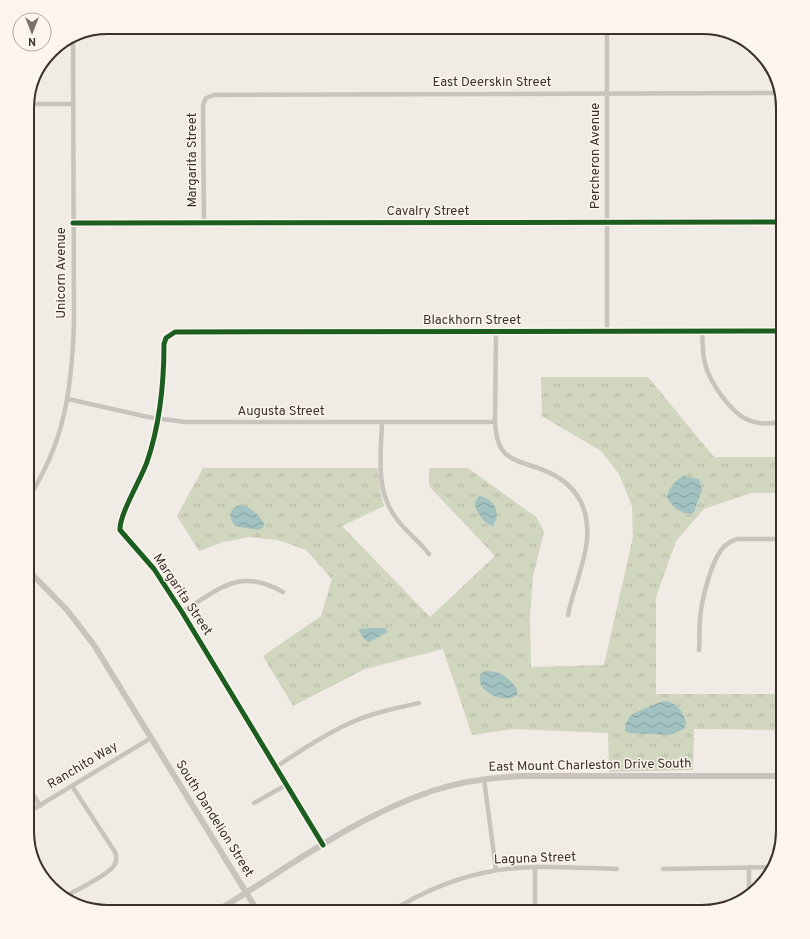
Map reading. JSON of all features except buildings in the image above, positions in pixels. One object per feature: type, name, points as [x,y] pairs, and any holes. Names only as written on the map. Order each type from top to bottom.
[{"type":"street","name":"Percheron Avenue","points":[[607,34],[607,332]]},
{"type":"street","name":"Unicorn Avenue","points":[[34,488],[49,462],[64,419],[72,368],[74,321],[73,43]]},
{"type":"street","name":"East Deerskin Street","points":[[206,98],[214,95],[775,93]]},
{"type":"street","name":"Margarita Street","points":[[204,223],[203,105],[206,98]]},
{"type":"street","points":[[34,104],[73,104]]},
{"type":"street","name":"Cavalry Street","points":[[73,223],[607,221],[776,222]]},
{"type":"street","name":"Blackhorn Street","points":[[165,340],[175,332],[776,331]]},
{"type":"street","points":[[496,332],[496,422],[498,442],[505,454],[521,462],[544,469],[563,479],[577,494],[583,506],[588,528],[587,541],[568,615]]},
{"type":"street","points":[[702,332],[703,350],[708,372],[729,405],[735,412],[751,422],[776,422]]},
{"type":"street","name":"Margarita Street","points":[[165,340],[162,396],[158,418],[147,461],[121,522],[120,530],[154,569],[182,612],[323,845]]},
{"type":"street","name":"Augusta Street","points":[[68,399],[158,418],[185,422],[496,422]]},
{"type":"street","points":[[382,422],[381,473],[384,495],[395,516],[429,554]]},
{"type":"street","points":[[699,650],[700,620],[703,597],[715,562],[722,549],[730,542],[737,539],[776,539]]},
{"type":"street","name":"South Dandelion Street","points":[[34,576],[52,593],[79,624],[120,686],[254,905]]},
{"type":"street","points":[[182,612],[216,591],[240,581],[260,581],[283,592]]},
{"type":"street","points":[[276,767],[351,722],[374,714],[419,703]]},
{"type":"street","name":"Ranchito Way","points":[[34,809],[151,738]]},
{"type":"street","name":"East Mount Charleston Drive South","points":[[226,905],[323,845],[368,820],[412,798],[440,789],[484,779],[525,776],[776,776]]},
{"type":"street","points":[[484,779],[496,870]]},
{"type":"street","points":[[254,803],[286,785]]},
{"type":"street","points":[[70,894],[107,872],[113,866],[117,858],[115,852],[72,786]]},
{"type":"street","points":[[34,796],[40,806]]},
{"type":"street","points":[[749,867],[749,888]]},
{"type":"street","points":[[663,868],[766,867]]},
{"type":"street","points":[[535,868],[535,905]]},
{"type":"street","name":"Laguna Street","points":[[403,905],[424,893],[447,883],[496,870],[535,868],[617,869]]},
{"type":"green space","points":[[541,377],[648,377],[714,457],[776,457],[776,493],[751,493],[704,509],[676,541],[656,597],[656,694],[776,694],[776,730],[694,729],[693,770],[609,772],[608,733],[513,729],[472,735],[443,649],[365,669],[293,706],[263,656],[321,616],[332,579],[306,550],[278,540],[250,537],[223,542],[199,551],[177,516],[203,468],[378,468],[380,489],[384,506],[342,526],[430,617],[495,556],[429,486],[429,468],[468,468],[536,517],[544,532],[533,576],[530,616],[531,667],[604,665],[633,537],[632,506],[619,474],[601,451],[542,416]]},
{"type":"water","points":[[683,476],[699,479],[702,490],[694,512],[690,513],[679,510],[667,497],[673,485]]},
{"type":"water","points":[[479,496],[489,500],[495,507],[497,516],[493,526],[483,520],[475,506],[475,502]]},
{"type":"water","points":[[244,505],[257,514],[264,523],[263,528],[257,530],[235,526],[231,519],[231,513],[234,508]]},
{"type":"water","points":[[385,628],[388,632],[369,642],[364,639],[359,631],[360,629]]},
{"type":"water","points":[[485,671],[500,673],[511,681],[517,689],[517,695],[512,698],[500,698],[487,692],[480,682],[480,675]]},
{"type":"water","points":[[663,701],[671,702],[681,711],[686,722],[684,729],[670,735],[630,733],[625,731],[625,724],[632,714]]},
{"type":"cycle path","points":[[73,223],[776,222]]},
{"type":"cycle path","points":[[323,845],[182,612],[154,569],[120,530],[123,515],[147,462],[155,433],[160,404],[164,344],[166,338],[175,332],[776,331]]}]
